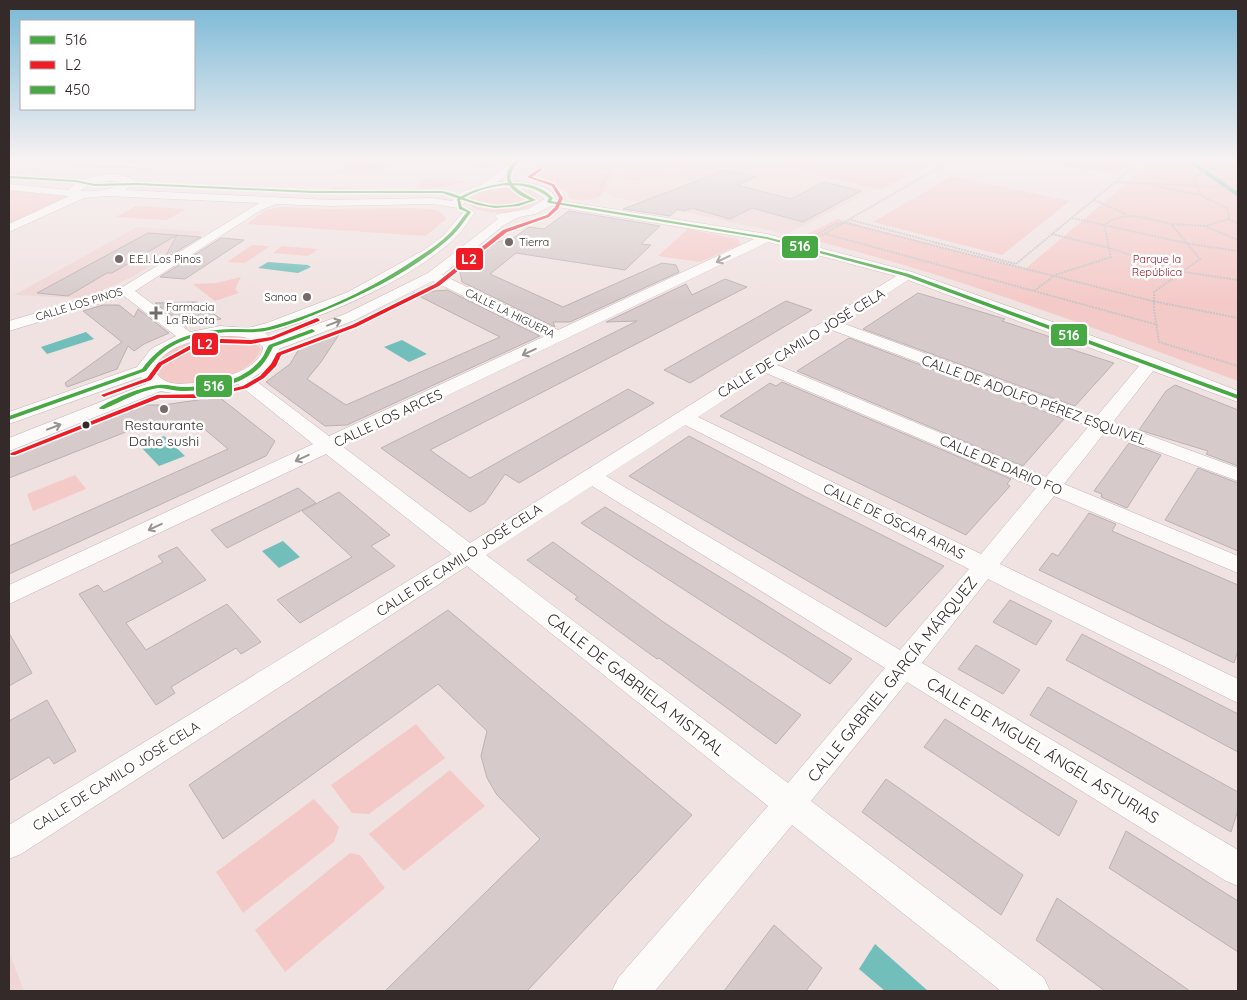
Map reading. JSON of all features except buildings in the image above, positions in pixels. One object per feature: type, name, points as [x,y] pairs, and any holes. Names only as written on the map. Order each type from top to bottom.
[{"type":"street","points":[[9,228],[47,208]]},
{"type":"street","name":"CALLE LOS PINOS","points":[[9,326],[126,291],[258,208]]},
{"type":"street","points":[[458,208],[490,216],[515,215],[540,208]]},
{"type":"street","points":[[589,208],[767,238],[907,275],[1238,397]]},
{"type":"street","points":[[9,418],[144,370],[153,356],[188,338],[220,331],[250,332],[270,328],[330,305],[404,268],[447,238],[463,209]]},
{"type":"street","points":[[271,346],[350,317],[432,276],[500,222],[515,215]]},
{"type":"street","name":"CALLE LOS ARCES","points":[[9,595],[767,238]]},
{"type":"street","name":"CALLE DE CAMILO JOSÉ CELA","points":[[9,843],[907,275]]},
{"type":"street","name":"CALLE LA HIGUERA","points":[[432,276],[560,337]]},
{"type":"street","points":[[126,291],[188,338]]},
{"type":"street","name":"CALLE DE ADOLFO PÉREZ ESQUIVEL","points":[[830,324],[1238,475]]},
{"type":"street","points":[[144,370],[147,379],[158,386],[176,389],[197,388],[240,377],[259,367],[270,356],[271,346],[264,337],[250,332]]},
{"type":"street","name":"CALLE GABRIEL GARCÍA MÁRQUEZ","points":[[630,991],[790,804],[1151,364]]},
{"type":"street","name":"CALLE DE DARIO FO","points":[[764,366],[1238,565]]},
{"type":"street","name":"CALLE DE GABRIELA MISTRAL","points":[[240,377],[1031,991]]},
{"type":"street","points":[[9,445],[158,386]]},
{"type":"street","name":"CALLE DE ÓSCAR ARIAS","points":[[684,417],[1238,692]]},
{"type":"street","name":"CALLE DE MIGUEL ÁNGEL ASTURIAS","points":[[591,476],[1238,869]]},
{"type":"path","points":[[872,208],[846,223],[826,234],[813,238],[835,224],[846,223],[1152,301],[1238,318]]},
{"type":"path","points":[[851,220],[1016,264],[1085,208]]},
{"type":"path","points":[[1112,208],[1127,214],[1171,224],[1205,226],[1230,219]]},
{"type":"path","points":[[1226,208],[1230,219],[1238,224]]},
{"type":"path","points":[[1104,225],[1111,219],[1127,214]]},
{"type":"path","points":[[1072,218],[1190,244],[1238,251]]},
{"type":"path","points":[[1171,224],[1190,244],[1200,259],[1154,292],[1152,301],[1158,325],[1159,342],[1238,366]]},
{"type":"path","points":[[1034,291],[1055,275],[1111,257],[1104,225]]},
{"type":"path","points":[[1205,226],[1238,240]]},
{"type":"path","points":[[826,234],[1158,325]]},
{"type":"path","points":[[1052,234],[1109,248],[1184,272],[1238,280]]},
{"type":"shaded area","points":[[663,208],[838,208],[787,234]]},
{"type":"shaded area","name":"E.E.I. Los Pinos","points":[[137,227],[204,232],[134,276],[97,293],[79,298],[14,295]]},
{"type":"shaded area","points":[[9,952],[24,991],[9,991]]},
{"type":"green space","points":[[9,208],[48,208],[9,225]]},
{"type":"green space","points":[[133,208],[186,209],[167,220],[116,217]]},
{"type":"green space","points":[[278,208],[415,208],[436,210],[442,213],[446,219],[426,236],[247,224],[266,210]]},
{"type":"green space","points":[[474,208],[525,208],[503,212],[482,211]]},
{"type":"green space","points":[[898,208],[1062,208],[1002,255],[873,222]]},
{"type":"green space","name":"Parque la República","points":[[1098,208],[1238,208],[1238,381],[968,285],[802,237],[837,219],[1025,269]]},
{"type":"green space","points":[[688,229],[738,239],[741,244],[700,262],[658,256]]},
{"type":"green space","points":[[252,245],[270,246],[245,263],[227,262]]},
{"type":"green space","points":[[282,246],[318,249],[308,256],[273,253]]},
{"type":"green space","points":[[241,277],[235,289],[239,293],[215,301],[193,284],[216,283]]},
{"type":"green space","points":[[224,336],[249,339],[261,349],[255,359],[246,367],[219,380],[190,385],[176,384],[165,381],[156,374],[164,356],[172,350],[193,341]]},
{"type":"green space","points":[[75,475],[86,489],[33,511],[27,494]]},
{"type":"green space","points":[[416,724],[445,758],[369,814],[352,813],[331,785]]},
{"type":"green space","points":[[450,770],[485,806],[404,871],[369,834]]},
{"type":"green space","points":[[314,799],[339,827],[334,842],[243,913],[216,872]]},
{"type":"green space","points":[[350,853],[360,855],[385,888],[285,972],[255,930]]},
{"type":"water","points":[[268,262],[308,265],[311,267],[298,273],[258,268]]},
{"type":"water","points":[[86,332],[94,339],[47,354],[41,347]]},
{"type":"water","points":[[402,340],[427,354],[409,362],[384,347]]},
{"type":"water","points":[[164,436],[185,456],[159,466],[140,446]]},
{"type":"water","points":[[283,541],[300,557],[279,568],[262,551]]},
{"type":"water","points":[[875,944],[928,991],[885,991],[859,969]]},
{"type":"transit line","name":"516","points":[[9,418],[144,370],[159,352],[179,340],[214,332],[271,328],[316,312],[364,291],[408,266],[450,235],[469,212],[460,208]]},
{"type":"transit line","name":"L2","points":[[13,454],[159,396],[207,396],[245,387],[262,377],[274,365],[279,354],[354,326],[437,285],[505,231],[548,216],[557,208]]},
{"type":"transit line","name":"516","points":[[583,208],[767,238],[907,275],[1238,397]]},
{"type":"transit line","name":"L2","points":[[104,395],[149,379],[160,364],[191,347],[221,341],[251,342],[272,338],[317,320]]},
{"type":"transit line","name":"516","points":[[102,408],[149,388],[162,386],[176,389],[206,388],[233,381],[245,376],[256,368],[265,358],[271,346],[312,331]]},
{"type":"place","name":"Tierra","points":[[509,242]]},
{"type":"place","name":"E.E.I. Los Pinos","points":[[119,259]]},
{"type":"place","name":"Sanoa","points":[[307,297]]},
{"type":"place","name":"Farmacia La Ribota","points":[[156,313]]},
{"type":"place","name":"Restaurante Dahe sushi","points":[[164,409]]}]
